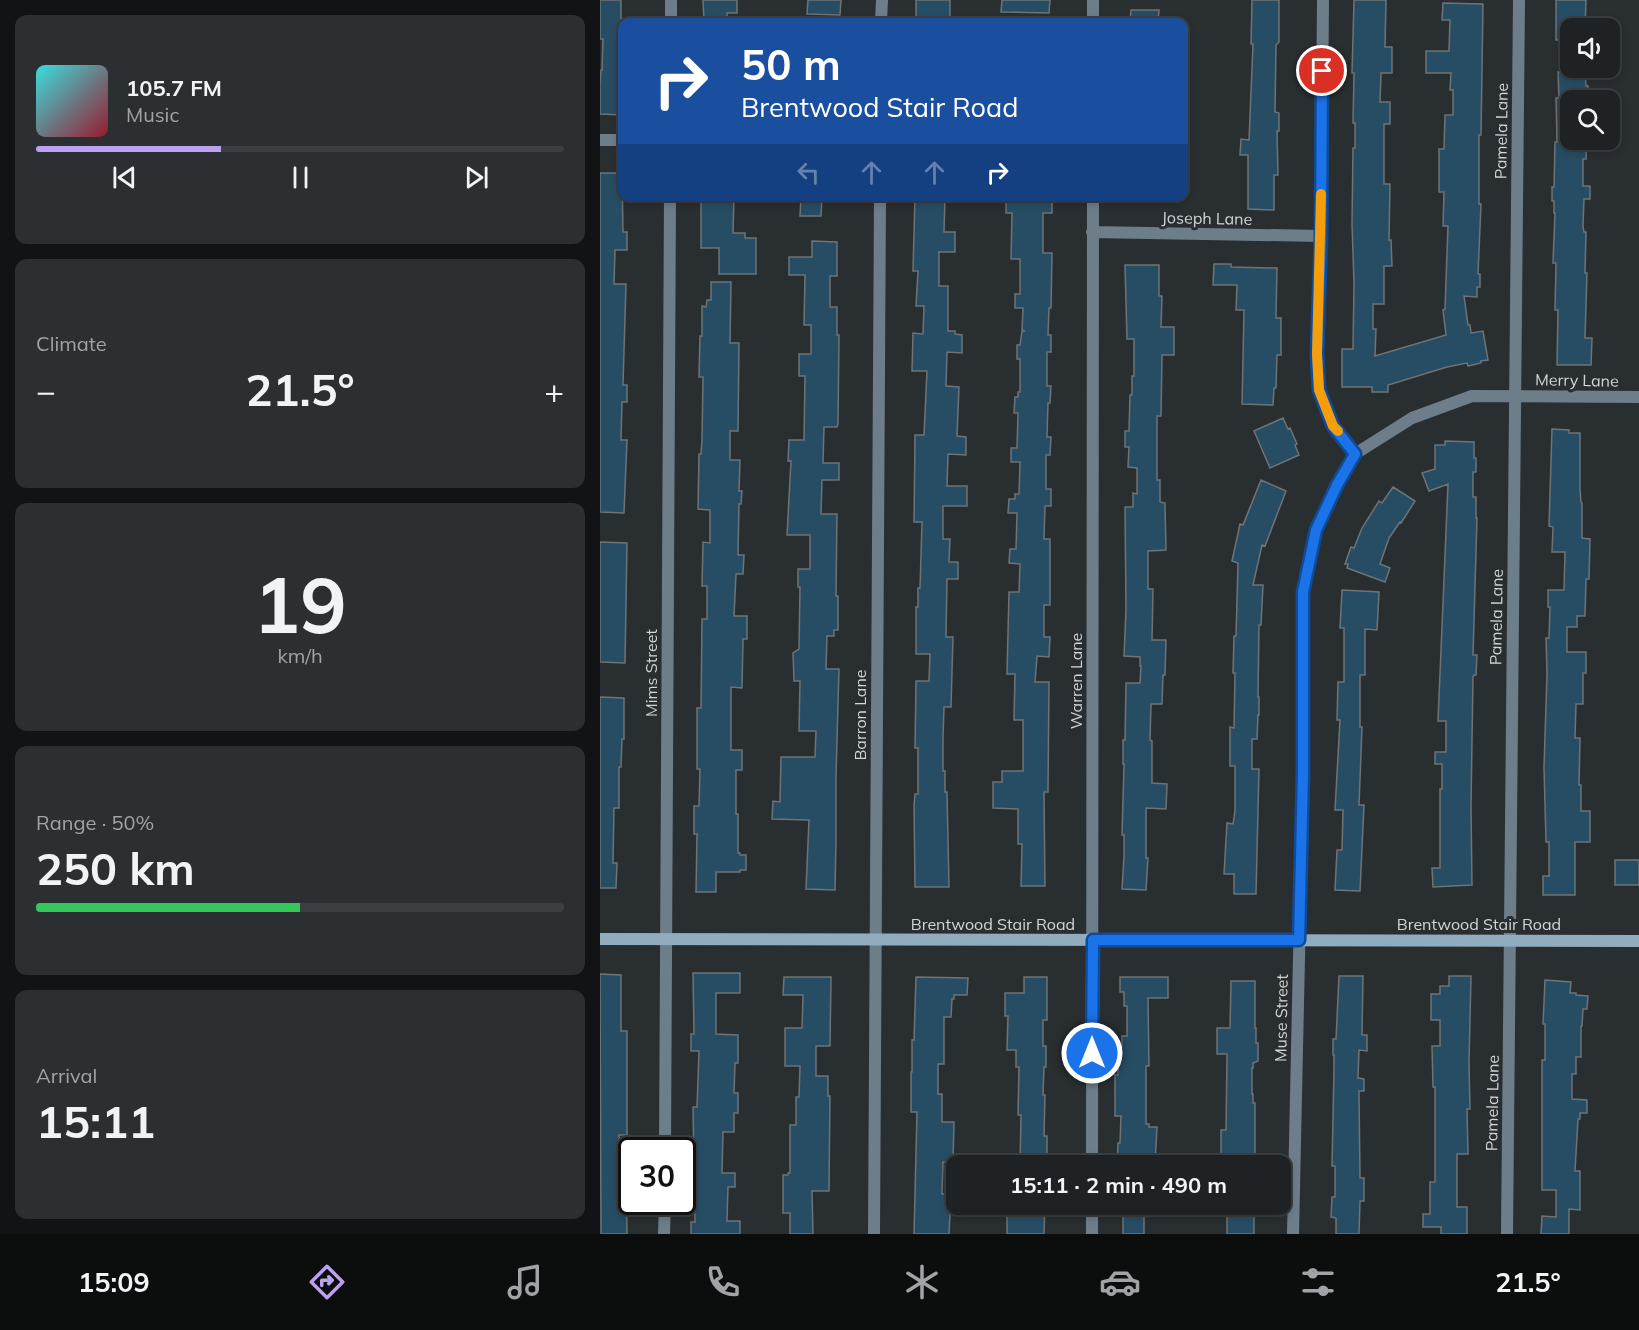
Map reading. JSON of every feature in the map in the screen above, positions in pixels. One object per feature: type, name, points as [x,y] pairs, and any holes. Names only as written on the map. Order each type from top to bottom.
[{"type":"main road","name":"Brentwood Stair Road","points":[[600,939],[1639,940]]},
{"type":"street","points":[[670,18],[671,0]]},
{"type":"street","points":[[882,0],[882,18]]},
{"type":"street","points":[[1093,0],[1093,18]]},
{"type":"street","points":[[1323,0],[1321,236],[1317,354],[1319,390],[1333,426],[1355,454]]},
{"type":"street","name":"Pamela Lane","points":[[1507,1234],[1519,0]]},
{"type":"street","points":[[600,140],[618,140]]},
{"type":"street","name":"Mims Street","points":[[665,1137],[670,201]]},
{"type":"street","name":"Barron Lane","points":[[873,1234],[880,201]]},
{"type":"street","name":"Warren Lane","points":[[1092,201],[1092,1155]]},
{"type":"street","name":"Joseph Lane","points":[[1092,232],[1321,236]]},
{"type":"street","name":"Muse Street","points":[[1293,1234],[1303,773],[1303,592],[1316,530],[1337,485],[1355,454],[1412,418],[1472,396],[1515,396]]},
{"type":"street","name":"Merry Lane","points":[[1515,396],[1639,397]]},
{"type":"street","points":[[664,1215],[664,1234]]},
{"type":"street","points":[[1092,1215],[1092,1234]]},
{"type":"building","points":[[600,0],[621,0],[621,18],[618,18],[618,115],[600,114],[603,39],[600,39]]},
{"type":"building","points":[[703,0],[737,0],[737,13],[727,13],[727,18],[704,18]]},
{"type":"building","points":[[808,0],[841,0],[840,15],[807,14]]},
{"type":"building","points":[[916,0],[950,0],[950,18],[916,18]]},
{"type":"building","points":[[1002,0],[1050,0],[1049,13],[1001,12]]},
{"type":"building","points":[[1252,0],[1279,0],[1275,112],[1279,113],[1278,175],[1274,175],[1274,210],[1248,209],[1248,155],[1240,155],[1241,139],[1249,140],[1253,44],[1251,44]]},
{"type":"building","points":[[1354,0],[1386,0],[1385,47],[1392,47],[1392,73],[1381,73],[1380,102],[1390,102],[1390,124],[1384,124],[1384,184],[1390,184],[1389,240],[1391,240],[1392,266],[1384,266],[1384,304],[1373,304],[1373,329],[1376,329],[1375,356],[1446,335],[1443,310],[1445,309],[1448,226],[1443,226],[1444,192],[1439,192],[1439,149],[1444,149],[1445,115],[1453,115],[1453,90],[1450,90],[1451,73],[1426,73],[1426,51],[1449,51],[1450,20],[1442,20],[1443,3],[1483,4],[1481,135],[1479,135],[1479,204],[1481,204],[1478,274],[1480,274],[1480,287],[1477,287],[1477,297],[1464,296],[1471,333],[1483,331],[1488,360],[1468,366],[1467,363],[1447,367],[1388,385],[1388,392],[1372,392],[1372,387],[1342,387],[1342,349],[1353,349]]},
{"type":"building","points":[[1556,0],[1586,0],[1585,18],[1560,18],[1560,40],[1556,40]]},
{"type":"building","points":[[1131,10],[1159,10],[1158,18],[1130,18]]},
{"type":"building","points":[[1558,72],[1560,72],[1560,78],[1585,78],[1586,86],[1588,86],[1588,90],[1560,90],[1560,150],[1586,150],[1586,159],[1583,159],[1583,186],[1590,186],[1590,199],[1584,199],[1583,226],[1586,232],[1585,273],[1587,273],[1585,338],[1592,338],[1591,365],[1557,365],[1558,310],[1555,310],[1556,263],[1553,263],[1555,213],[1552,187],[1554,187],[1555,142],[1557,142]]},
{"type":"building","points":[[600,173],[618,173],[618,201],[622,201],[623,232],[627,232],[627,250],[615,250],[614,284],[626,284],[623,385],[627,385],[627,402],[622,402],[621,440],[627,440],[624,513],[600,512]]},
{"type":"building","points":[[701,201],[734,201],[733,233],[745,233],[745,238],[756,238],[756,274],[719,274],[719,248],[701,248]]},
{"type":"building","points":[[801,201],[822,201],[821,216],[800,216]]},
{"type":"building","points":[[915,201],[945,201],[944,232],[955,232],[955,252],[939,252],[939,286],[948,286],[948,331],[955,331],[955,334],[962,335],[962,353],[947,352],[946,386],[959,387],[957,436],[966,437],[966,455],[948,454],[947,486],[967,486],[967,506],[943,506],[943,539],[950,539],[949,562],[958,562],[958,579],[947,579],[946,637],[953,637],[951,707],[944,707],[943,738],[943,771],[945,771],[945,792],[947,792],[949,887],[915,887],[914,805],[915,794],[918,794],[918,748],[915,748],[916,681],[929,681],[930,654],[916,654],[916,607],[918,607],[918,588],[920,588],[922,522],[914,522],[915,435],[924,435],[927,371],[912,371],[913,333],[923,334],[924,306],[916,306],[918,271],[913,271]]},
{"type":"building","points":[[1006,201],[1052,201],[1052,213],[1043,213],[1043,253],[1052,253],[1048,335],[1051,335],[1051,352],[1047,352],[1047,386],[1051,386],[1047,437],[1051,437],[1050,455],[1046,455],[1046,489],[1051,489],[1051,506],[1045,506],[1044,539],[1050,539],[1050,605],[1044,605],[1044,637],[1050,637],[1049,657],[1037,656],[1035,682],[1049,682],[1048,792],[1044,792],[1045,886],[1021,886],[1022,844],[1018,844],[1018,809],[993,808],[993,782],[1002,782],[1002,771],[1023,771],[1023,720],[1014,720],[1015,674],[1007,674],[1009,592],[1019,592],[1020,564],[1009,563],[1010,549],[1016,549],[1017,513],[1008,513],[1009,499],[1015,499],[1015,494],[1019,494],[1020,462],[1011,462],[1011,448],[1017,448],[1018,413],[1014,413],[1015,397],[1018,397],[1018,392],[1020,392],[1020,359],[1017,359],[1017,345],[1020,345],[1022,331],[1025,331],[1022,330],[1023,308],[1015,308],[1015,294],[1020,294],[1020,259],[1011,259],[1012,213],[1006,213]]},
{"type":"building","points":[[812,241],[837,242],[837,276],[830,276],[830,307],[837,307],[837,335],[839,335],[838,424],[837,427],[824,427],[823,463],[839,463],[839,480],[822,480],[821,514],[837,514],[838,630],[834,630],[834,636],[827,636],[826,669],[839,669],[835,890],[806,889],[809,820],[772,819],[773,801],[780,802],[781,757],[815,757],[816,731],[799,731],[800,681],[794,681],[793,653],[799,649],[798,569],[810,569],[810,535],[787,535],[791,461],[788,461],[789,440],[804,440],[805,376],[799,376],[799,354],[811,354],[811,325],[804,325],[805,275],[789,275],[789,257],[812,257]]},
{"type":"building","points":[[1214,264],[1231,264],[1231,267],[1277,268],[1276,318],[1281,318],[1281,355],[1277,355],[1273,405],[1242,404],[1244,310],[1236,310],[1237,285],[1213,285]]},
{"type":"building","points":[[1125,265],[1159,265],[1159,296],[1162,296],[1161,327],[1174,327],[1174,355],[1162,355],[1161,416],[1157,416],[1157,480],[1160,480],[1160,502],[1165,503],[1166,550],[1148,551],[1148,589],[1153,589],[1152,640],[1166,640],[1162,704],[1151,704],[1152,783],[1167,784],[1166,809],[1146,808],[1146,858],[1148,858],[1146,890],[1122,889],[1123,740],[1125,740],[1126,683],[1140,683],[1141,666],[1140,657],[1124,656],[1125,507],[1133,507],[1133,493],[1137,494],[1137,468],[1128,467],[1129,447],[1125,447],[1125,431],[1129,431],[1130,395],[1132,395],[1132,376],[1134,376],[1134,339],[1127,339]]},
{"type":"building","points":[[711,282],[731,282],[730,343],[739,343],[738,431],[730,431],[730,460],[740,460],[739,491],[742,491],[741,504],[739,504],[738,555],[744,555],[743,574],[736,574],[734,616],[747,616],[747,639],[743,639],[742,688],[731,687],[731,750],[742,750],[742,770],[736,770],[736,814],[738,814],[738,853],[746,855],[746,870],[716,872],[716,892],[696,892],[697,834],[694,834],[694,806],[699,806],[700,769],[697,769],[697,708],[701,708],[702,619],[707,619],[707,586],[702,586],[703,542],[710,543],[710,510],[698,509],[703,377],[699,377],[700,336],[702,336],[702,306],[706,307],[707,300],[711,300]]},
{"type":"building","points":[[1283,418],[1297,444],[1295,445],[1299,455],[1270,468],[1254,431]]},
{"type":"building","points":[[1552,429],[1580,433],[1582,538],[1590,539],[1585,616],[1577,616],[1577,627],[1567,627],[1567,652],[1586,652],[1583,704],[1576,704],[1575,738],[1580,738],[1581,811],[1590,811],[1590,842],[1575,842],[1575,895],[1543,895],[1543,876],[1549,876],[1544,767],[1546,638],[1549,638],[1550,607],[1548,607],[1548,590],[1564,590],[1565,552],[1552,552],[1553,527],[1549,526]]},
{"type":"building","points":[[1445,441],[1474,442],[1474,458],[1476,458],[1476,472],[1473,472],[1473,497],[1476,497],[1477,518],[1473,655],[1477,655],[1476,675],[1473,677],[1472,885],[1433,887],[1432,868],[1440,868],[1440,789],[1442,789],[1442,764],[1435,764],[1435,752],[1446,752],[1446,721],[1438,721],[1448,484],[1429,491],[1422,473],[1435,469],[1435,445],[1445,445]]},
{"type":"building","points":[[1261,480],[1286,491],[1265,546],[1262,545],[1253,585],[1263,585],[1261,625],[1259,625],[1259,715],[1257,739],[1252,739],[1252,769],[1259,769],[1256,894],[1234,894],[1234,874],[1224,874],[1227,823],[1233,824],[1235,811],[1235,766],[1230,766],[1230,727],[1234,728],[1235,673],[1233,673],[1238,563],[1232,561],[1240,524],[1243,525]]},
{"type":"building","points":[[1393,487],[1415,501],[1389,538],[1380,564],[1390,568],[1385,582],[1347,568],[1348,564],[1345,564],[1351,547],[1354,548],[1362,528],[1379,501],[1382,503]]},
{"type":"building","points":[[600,542],[627,543],[625,663],[600,662]]},
{"type":"building","points":[[1342,590],[1379,592],[1377,630],[1365,629],[1365,675],[1360,675],[1360,727],[1362,727],[1359,805],[1364,805],[1360,891],[1335,890],[1337,850],[1342,850],[1343,810],[1335,810],[1340,720],[1337,720],[1338,682],[1344,682],[1344,628],[1340,628]]},
{"type":"building","points":[[600,697],[624,698],[624,739],[622,739],[621,767],[619,767],[619,808],[614,808],[613,863],[617,863],[616,888],[600,888]]},
{"type":"building","points":[[1615,860],[1639,860],[1639,885],[1615,885]]},
{"type":"building","points":[[693,973],[740,973],[740,993],[716,993],[716,1034],[738,1035],[738,1063],[735,1063],[734,1093],[738,1093],[738,1113],[734,1113],[734,1132],[723,1132],[722,1173],[735,1173],[735,1187],[728,1187],[727,1221],[740,1221],[740,1234],[691,1234],[691,1222],[695,1222],[696,1215],[696,1137],[694,1137],[693,1107],[697,1107],[699,1051],[691,1051],[691,1034],[694,1034]]},
{"type":"building","points":[[600,974],[621,975],[621,1031],[627,1031],[627,1135],[618,1137],[618,1215],[627,1215],[627,1234],[601,1234]]},
{"type":"building","points":[[1339,976],[1363,976],[1362,1035],[1367,1035],[1367,1051],[1359,1050],[1358,1078],[1364,1079],[1364,1091],[1359,1091],[1360,1178],[1364,1178],[1364,1201],[1360,1201],[1359,1234],[1336,1234],[1336,1218],[1331,1217],[1332,1197],[1335,1197],[1335,1166],[1332,1166],[1333,1039],[1336,1039]]},
{"type":"building","points":[[1449,976],[1471,976],[1468,1154],[1457,1154],[1457,1207],[1467,1207],[1467,1234],[1441,1234],[1441,1227],[1423,1227],[1423,1214],[1430,1214],[1430,1182],[1435,1182],[1435,1087],[1433,1087],[1432,1046],[1440,1046],[1440,1020],[1431,1020],[1431,994],[1440,994],[1440,986],[1449,986]]},
{"type":"building","points":[[784,977],[831,977],[830,1046],[816,1046],[816,1076],[828,1076],[828,1096],[830,1096],[829,1191],[812,1191],[813,1234],[790,1234],[790,1213],[783,1213],[783,1175],[790,1173],[790,1125],[796,1125],[796,1097],[799,1097],[800,1066],[785,1066],[785,1028],[802,1028],[803,995],[783,995]]},
{"type":"building","points":[[916,977],[968,978],[967,995],[954,995],[951,1017],[944,1017],[944,1064],[938,1064],[938,1094],[942,1094],[942,1122],[954,1122],[953,1155],[946,1155],[946,1162],[943,1162],[942,1194],[946,1194],[946,1215],[950,1215],[949,1234],[914,1234],[917,1112],[911,1112],[911,1072],[912,1040],[914,1040]]},
{"type":"building","points":[[1024,977],[1047,977],[1047,1020],[1043,1020],[1046,1067],[1044,1067],[1043,1095],[1045,1095],[1044,1136],[1047,1136],[1047,1155],[1020,1155],[1019,1067],[1016,1067],[1016,1050],[1007,1050],[1008,1016],[1005,1016],[1005,993],[1024,993]]},
{"type":"building","points":[[1120,977],[1168,977],[1168,998],[1148,998],[1149,1066],[1146,1066],[1146,1124],[1149,1124],[1149,1127],[1157,1127],[1155,1155],[1117,1155],[1121,1116],[1115,1116],[1115,1075],[1118,1075],[1119,1047],[1122,1047],[1122,1036],[1127,1036],[1127,1006],[1124,1006],[1124,992],[1120,992]]},
{"type":"building","points":[[1545,980],[1571,982],[1570,993],[1588,996],[1587,1009],[1583,1009],[1581,1026],[1581,1057],[1576,1057],[1576,1074],[1572,1074],[1572,1099],[1587,1100],[1587,1113],[1580,1113],[1580,1119],[1578,1119],[1575,1171],[1580,1171],[1580,1210],[1569,1209],[1569,1234],[1541,1234],[1542,1216],[1556,1217],[1556,1190],[1542,1190],[1542,1060],[1545,1060],[1545,1024],[1543,1024]]},
{"type":"building","points":[[1231,981],[1255,981],[1258,1061],[1253,1063],[1252,1068],[1252,1094],[1253,1103],[1255,1103],[1255,1155],[1221,1155],[1221,1130],[1226,1130],[1227,1054],[1217,1054],[1217,1028],[1230,1028]]},
{"type":"building","points":[[1007,1215],[1045,1215],[1044,1234],[1007,1234]]},
{"type":"building","points":[[1123,1215],[1144,1215],[1144,1234],[1123,1234]]},
{"type":"building","points":[[1227,1215],[1254,1215],[1254,1234],[1227,1234]]},
{"type":"slow traffic","points":[[1321,194],[1317,354],[1319,390],[1333,426],[1338,431]]},
{"type":"route","points":[[1092,1053],[1093,940],[1299,940],[1303,773],[1303,592],[1316,530],[1337,485],[1355,454],[1333,426],[1319,390],[1317,354],[1321,236],[1322,71]]}]
